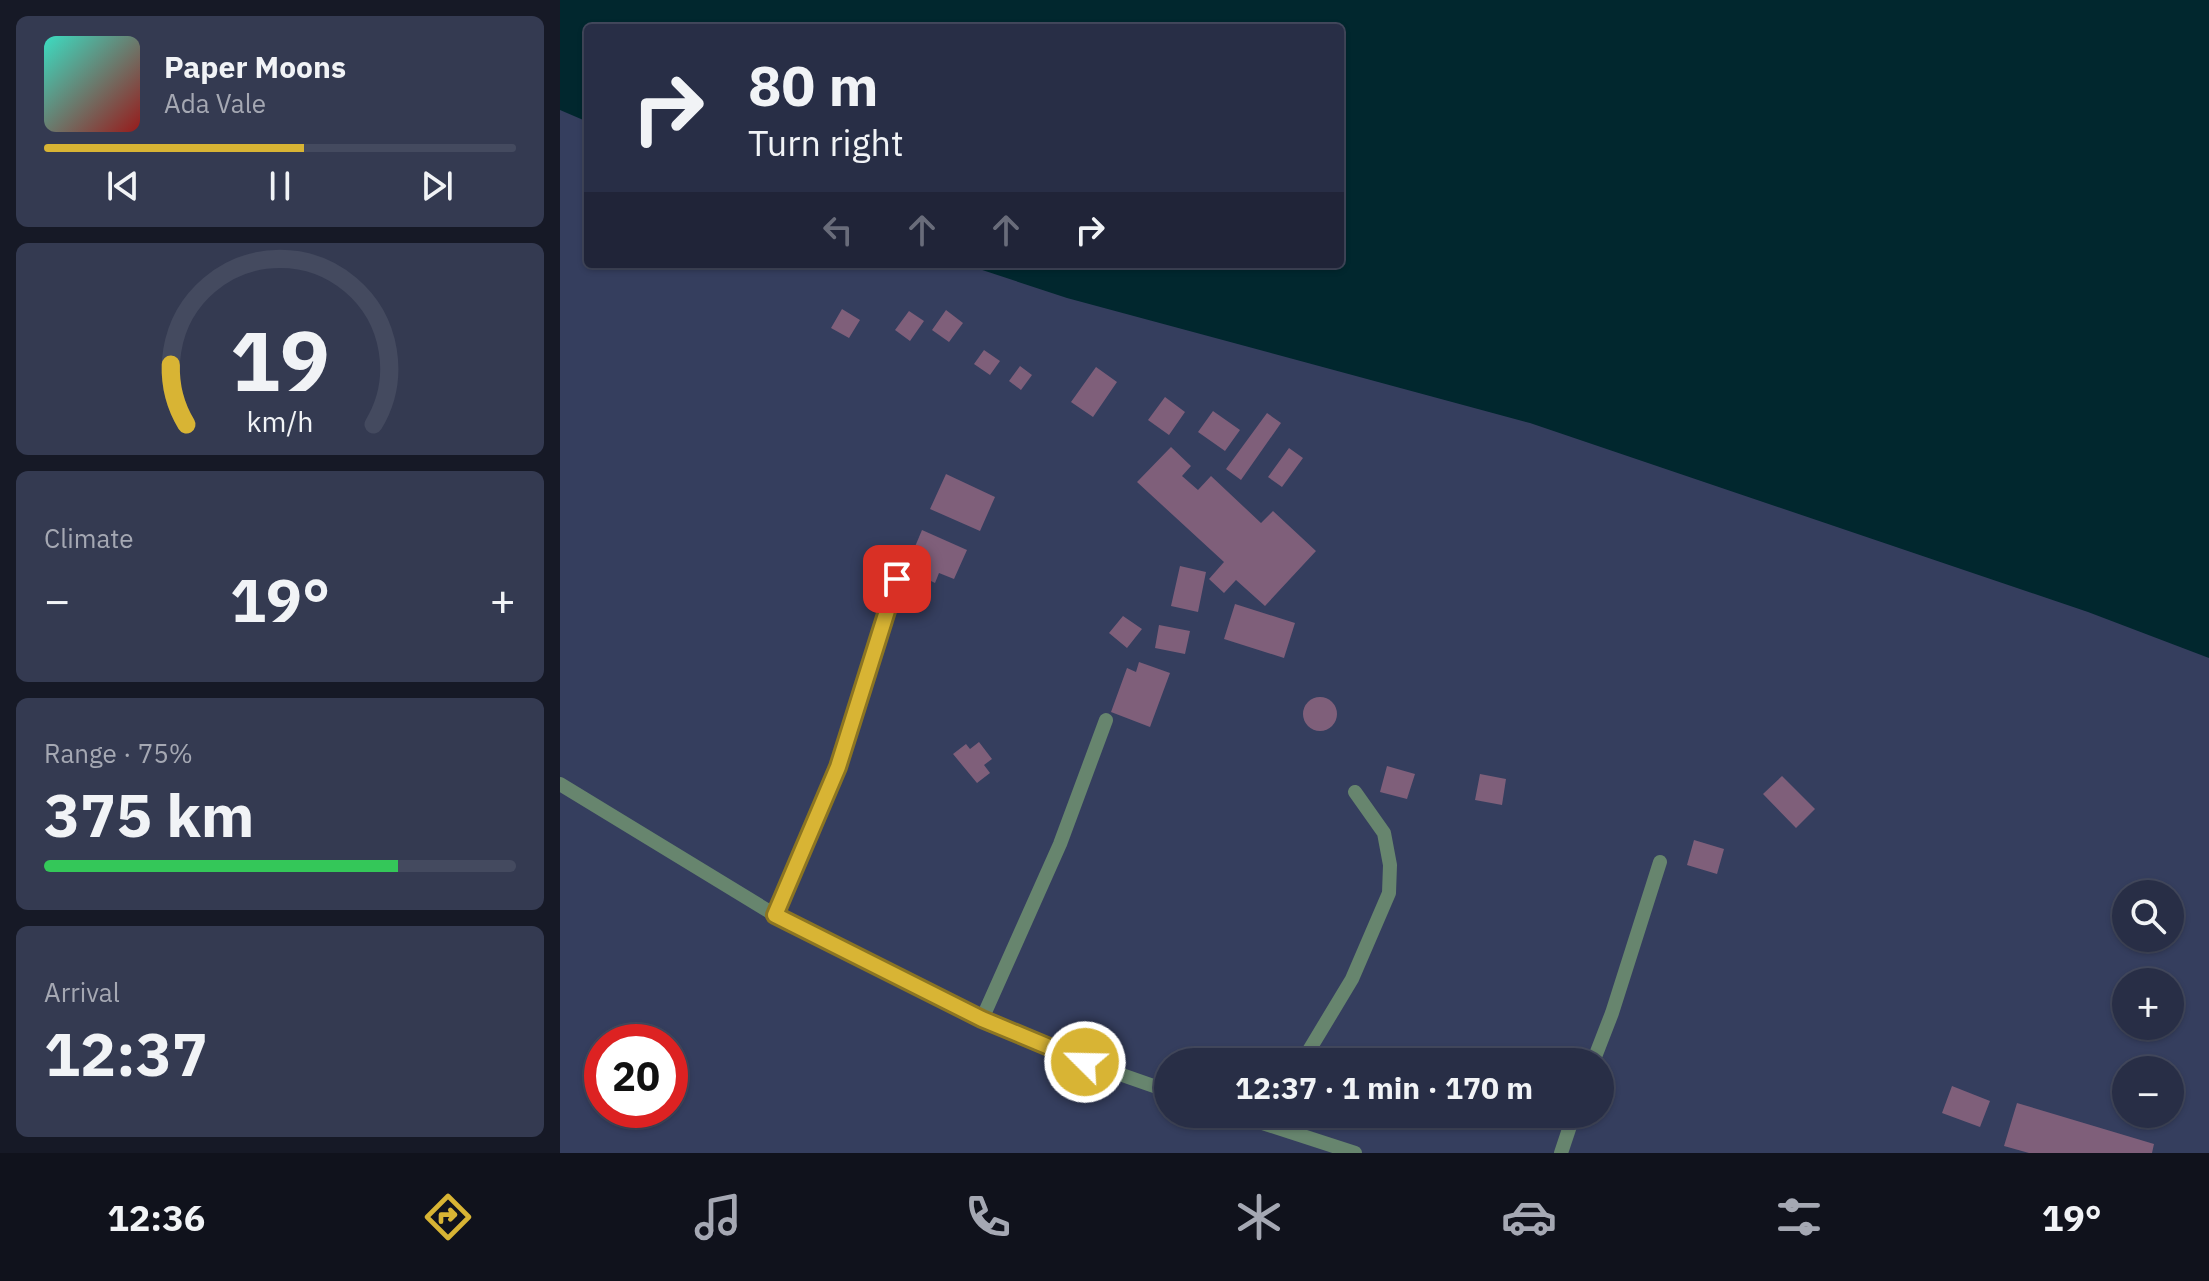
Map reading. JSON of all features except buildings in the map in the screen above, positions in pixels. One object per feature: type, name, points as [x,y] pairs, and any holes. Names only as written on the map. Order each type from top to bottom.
[{"type":"lane","points":[[775,915],[838,767],[897,579]]},
{"type":"lane","points":[[982,1019],[1060,844],[1106,720]]},
{"type":"lane","points":[[560,784],[775,915],[982,1019],[1085,1062],[1154,1086]]},
{"type":"lane","points":[[1310,1048],[1352,979],[1389,893],[1390,865],[1384,833],[1355,792]]},
{"type":"lane","points":[[1598,1048],[1660,862]]},
{"type":"lane","points":[[1291,1128],[1355,1153]]},
{"type":"lane","points":[[1561,1153],[1569,1128]]},
{"type":"shaded area","points":[[560,0],[2209,0],[2209,658],[2088,612],[1530,423],[1067,298],[976,268],[1344,268],[1344,24],[584,24],[584,120],[560,110]]},
{"type":"route","points":[[897,579],[838,767],[775,915],[982,1019],[1085,1062]]}]
